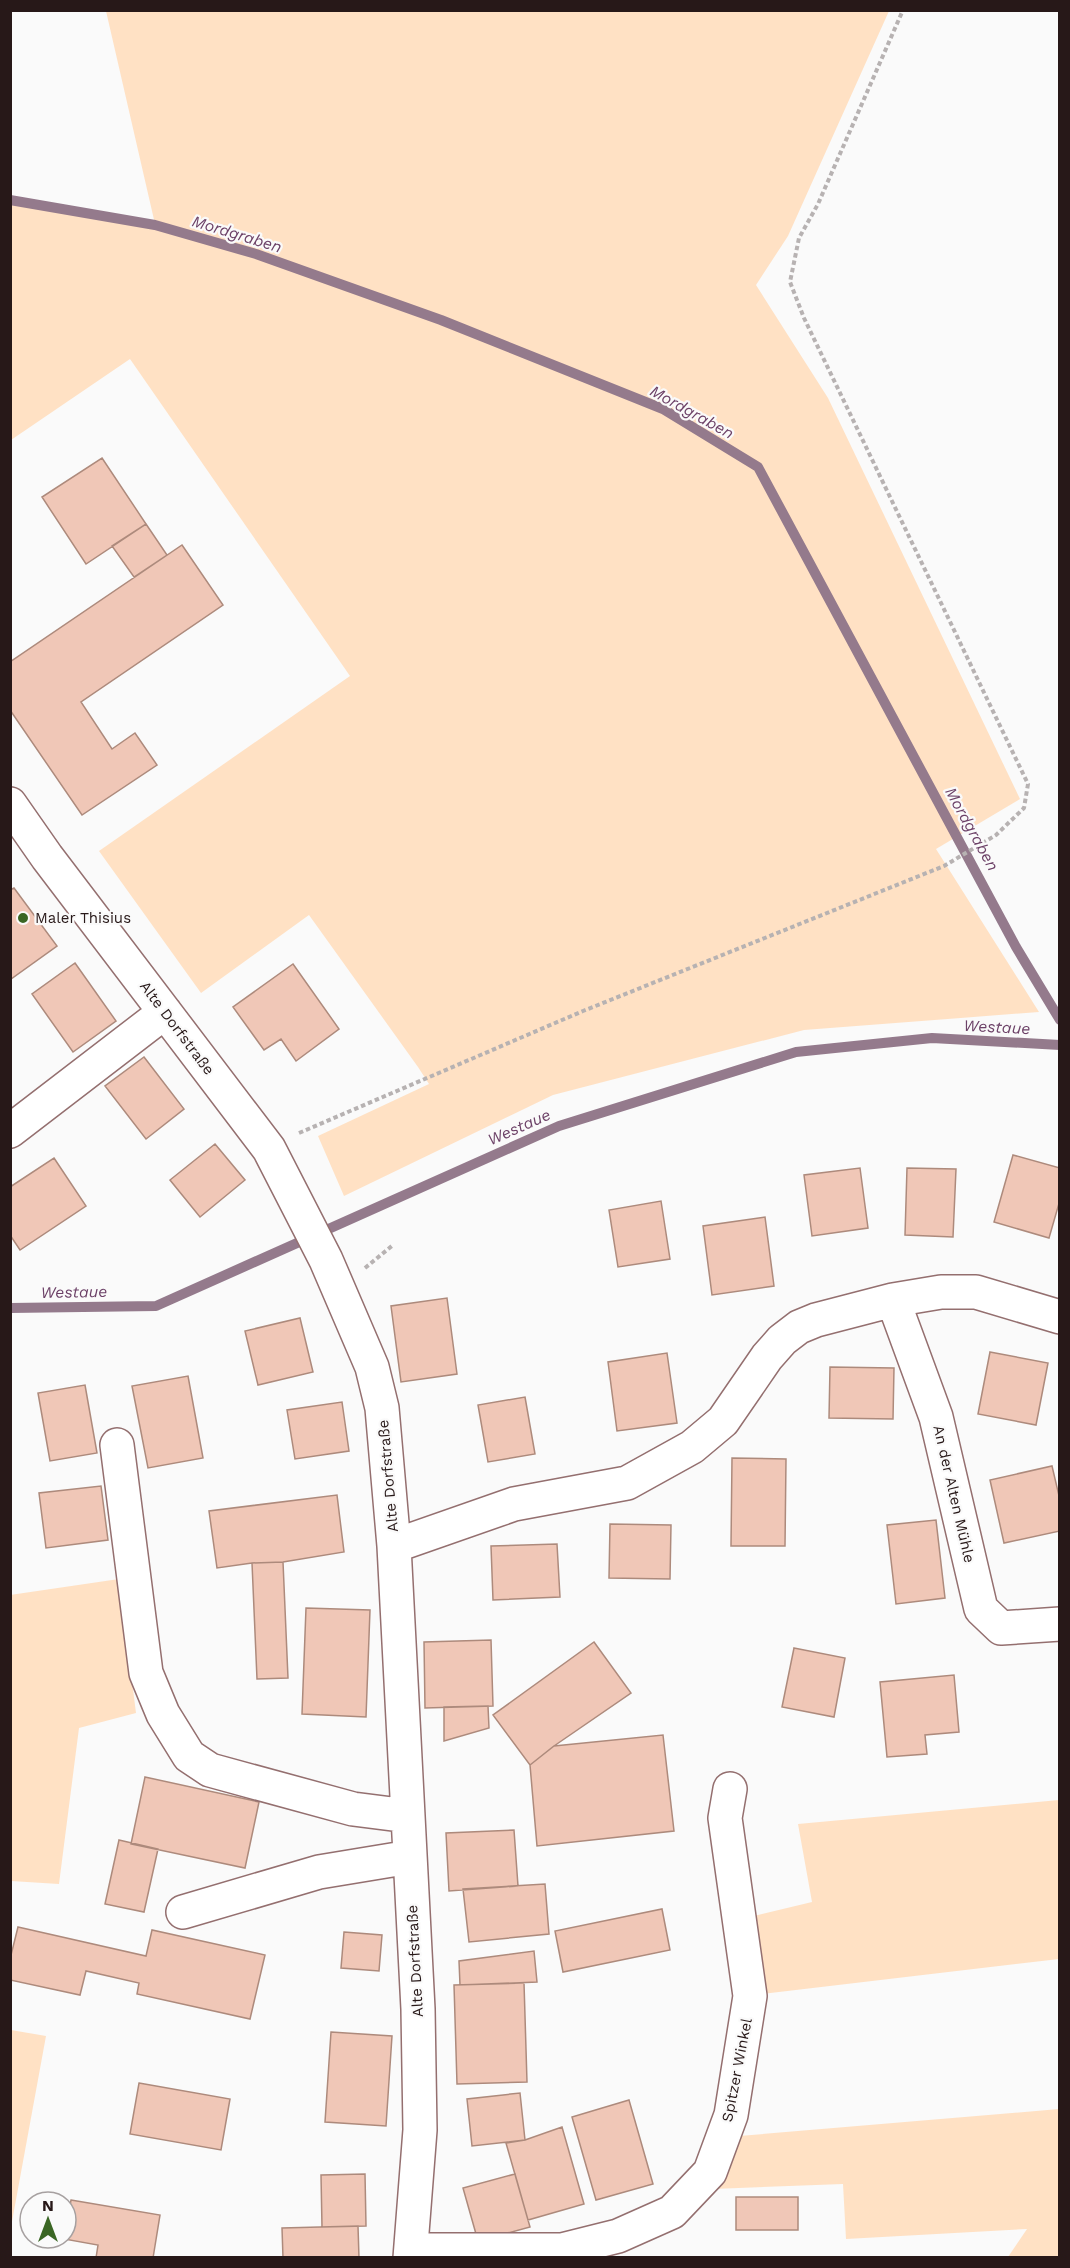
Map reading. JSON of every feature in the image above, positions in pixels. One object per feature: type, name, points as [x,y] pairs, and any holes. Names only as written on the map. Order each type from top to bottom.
[{"type":"street","name":"Alte Dorfstraße","points":[[10,804],[47,857],[269,1149],[326,1260],[372,1366],[382,1408],[394,1546],[418,2009],[420,2130],[411,2254]]},
{"type":"street","points":[[10,1131],[165,1012]]},
{"type":"street","points":[[394,1546],[514,1504],[627,1483],[692,1447],[723,1421],[767,1357],[782,1340],[799,1327],[816,1320],[894,1300],[941,1292],[976,1292],[1059,1317]]},
{"type":"street","name":"An der Alten Mühle","points":[[894,1300],[936,1417],[981,1609],[1001,1629],[1059,1624]]},
{"type":"street","points":[[117,1445],[146,1673],[163,1714],[189,1756],[210,1770],[353,1809],[408,1816]]},
{"type":"street","name":"Spitzer Winkel","points":[[411,2254],[562,2250],[618,2236],[672,2212],[710,2172],[731,2115],[750,1996],[725,1818],[730,1789]]},
{"type":"street","points":[[183,1912],[319,1872],[410,1857]]},
{"type":"path","points":[[269,1149],[308,1127],[583,1011],[944,866],[996,835],[1024,808],[1028,784],[804,318],[790,282],[799,238],[818,204],[903,10]]},
{"type":"shaded area","points":[[106,11],[889,11],[788,236],[756,285],[828,398],[1020,799],[936,849],[1039,1012],[804,1030],[553,1095],[344,1196],[318,1136],[429,1084],[418,1067],[309,915],[201,993],[99,851],[350,676],[130,359],[11,440],[11,200],[155,224]]},
{"type":"shaded area","points":[[119,1579],[136,1713],[79,1728],[59,1884],[11,1881],[10,1595]]},
{"type":"shaded area","points":[[1059,1800],[1059,1959],[762,1994],[754,1916],[812,1902],[798,1824]]},
{"type":"shaded area","points":[[10,2030],[46,2036],[11,2227]]},
{"type":"shaded area","points":[[1059,2109],[1059,2257],[1008,2257],[1027,2229],[846,2239],[843,2184],[713,2189],[739,2136]]},
{"type":"building","points":[[102,458],[146,524],[86,564],[42,497]]},
{"type":"building","points":[[146,524],[167,555],[134,577],[112,546]]},
{"type":"building","points":[[182,545],[223,605],[81,702],[112,749],[135,733],[157,765],[82,815],[10,710],[10,662]]},
{"type":"building","name":"Maler Thisius","points":[[14,888],[57,946],[11,979],[10,890]]},
{"type":"building","points":[[75,963],[116,1021],[73,1052],[32,994]]},
{"type":"building","points":[[293,964],[339,1029],[296,1061],[281,1039],[264,1050],[233,1007]]},
{"type":"building","points":[[144,1057],[184,1109],[146,1139],[105,1086]]},
{"type":"building","points":[[215,1144],[245,1180],[200,1217],[170,1180]]},
{"type":"building","points":[[1013,1155],[1060,1168],[1060,1200],[1049,1238],[994,1222]]},
{"type":"building","points":[[54,1158],[86,1206],[20,1250],[10,1235],[10,1187]]},
{"type":"building","points":[[860,1168],[868,1228],[812,1236],[804,1175]]},
{"type":"building","points":[[907,1168],[956,1169],[953,1237],[905,1235]]},
{"type":"building","points":[[661,1201],[670,1259],[618,1267],[609,1210]]},
{"type":"building","points":[[765,1217],[774,1286],[712,1295],[703,1226]]},
{"type":"building","points":[[447,1298],[457,1374],[401,1382],[391,1306]]},
{"type":"building","points":[[300,1318],[313,1372],[258,1385],[245,1331]]},
{"type":"building","points":[[990,1352],[1048,1363],[1036,1425],[978,1414]]},
{"type":"building","points":[[667,1353],[677,1423],[617,1431],[608,1362]]},
{"type":"building","points":[[830,1367],[894,1368],[893,1419],[829,1418]]},
{"type":"building","points":[[188,1376],[203,1458],[148,1468],[132,1386]]},
{"type":"building","points":[[85,1385],[97,1453],[50,1461],[38,1393]]},
{"type":"building","points":[[525,1397],[535,1454],[488,1462],[478,1405]]},
{"type":"building","points":[[342,1402],[349,1451],[295,1459],[287,1410]]},
{"type":"building","points":[[732,1458],[786,1459],[785,1546],[731,1546]]},
{"type":"building","points":[[1052,1466],[1060,1500],[1060,1531],[1004,1543],[990,1480]]},
{"type":"building","points":[[101,1486],[108,1540],[46,1548],[39,1493]]},
{"type":"building","points":[[337,1495],[344,1552],[283,1562],[252,1563],[217,1568],[209,1511]]},
{"type":"building","points":[[936,1520],[945,1598],[896,1604],[887,1525]]},
{"type":"building","points":[[610,1524],[671,1525],[670,1579],[609,1578]]},
{"type":"building","points":[[557,1544],[560,1597],[493,1600],[491,1546]]},
{"type":"building","points":[[283,1562],[288,1678],[257,1679],[252,1563]]},
{"type":"building","points":[[306,1608],[370,1610],[366,1717],[302,1714]]},
{"type":"building","points":[[491,1640],[493,1706],[425,1708],[424,1642]]},
{"type":"building","points":[[594,1642],[631,1693],[530,1765],[493,1715]]},
{"type":"building","points":[[794,1648],[845,1658],[834,1717],[782,1707]]},
{"type":"building","points":[[954,1675],[959,1732],[925,1735],[927,1754],[887,1757],[880,1682]]},
{"type":"building","points":[[488,1706],[489,1728],[444,1741],[444,1707]]},
{"type":"building","points":[[663,1735],[674,1831],[537,1846],[530,1765],[554,1746]]},
{"type":"building","points":[[145,1777],[259,1802],[245,1868],[131,1844]]},
{"type":"building","points":[[514,1830],[518,1886],[449,1891],[446,1833]]},
{"type":"building","points":[[119,1840],[158,1849],[144,1912],[105,1904]]},
{"type":"building","points":[[545,1884],[549,1934],[469,1942],[463,1889]]},
{"type":"building","points":[[662,1909],[670,1950],[563,1972],[555,1931]]},
{"type":"building","points":[[18,1927],[146,1956],[152,1930],[265,1955],[250,2019],[137,1994],[139,1983],[86,1971],[80,1995],[10,1980],[10,1959]]},
{"type":"building","points":[[344,1932],[382,1935],[379,1971],[341,1968]]},
{"type":"building","points":[[534,1951],[537,1982],[460,1985],[459,1961]]},
{"type":"building","points":[[524,1983],[527,2082],[457,2084],[454,1985]]},
{"type":"building","points":[[331,2032],[392,2036],[386,2126],[325,2122]]},
{"type":"building","points":[[139,2083],[230,2099],[221,2150],[130,2134]]},
{"type":"building","points":[[520,2093],[525,2140],[472,2146],[467,2099]]},
{"type":"building","points":[[629,2100],[653,2184],[596,2200],[572,2117]]},
{"type":"building","points":[[562,2127],[584,2204],[528,2220],[506,2143],[525,2140]]},
{"type":"building","points":[[365,2174],[366,2226],[322,2227],[321,2175]]},
{"type":"building","points":[[515,2174],[530,2227],[478,2241],[463,2188]]},
{"type":"building","points":[[736,2197],[798,2197],[798,2230],[736,2230]]},
{"type":"building","points":[[78,2201],[160,2215],[153,2258],[96,2258],[98,2245],[78,2241]]},
{"type":"building","points":[[358,2226],[359,2258],[283,2258],[282,2228]]},
{"type":"waterway","name":"Mordgraben","points":[[10,200],[155,225],[256,254],[441,320],[663,409],[758,467],[1016,947],[1060,1020]]},
{"type":"waterway","name":"Westaue","points":[[10,1308],[156,1306],[559,1126],[796,1052],[932,1038],[1060,1045]]},
{"type":"place","name":"Maler Thisius","points":[[23,918]]}]
